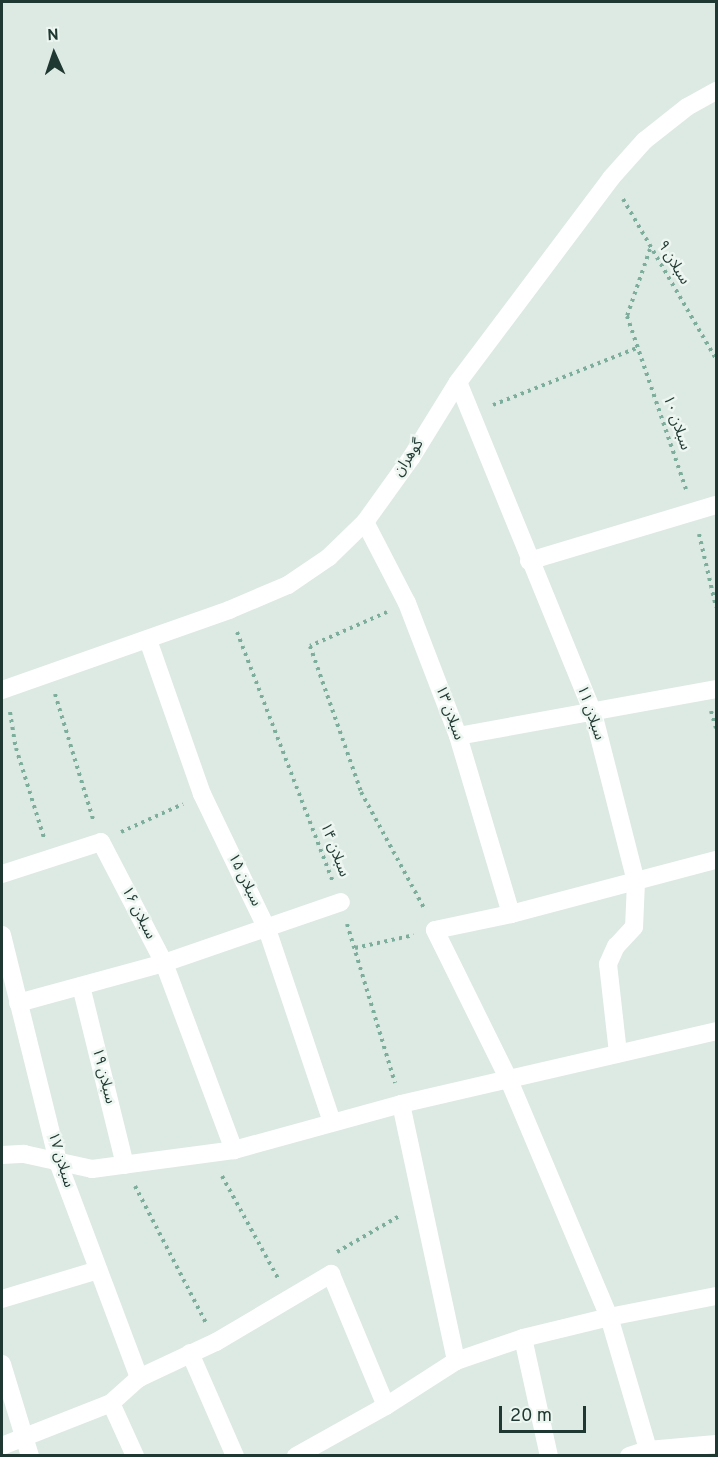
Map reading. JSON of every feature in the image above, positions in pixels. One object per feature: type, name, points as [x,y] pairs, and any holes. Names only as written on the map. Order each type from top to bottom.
[{"type":"street","name":"گوهران","points":[[4,689],[229,610],[288,585],[329,557],[365,522],[411,458],[458,382],[611,178],[644,141],[687,107],[717,91]]},
{"type":"street","name":"سبلان ۱۱","points":[[458,382],[529,561],[593,712],[636,882],[634,927],[616,946],[608,964],[618,1053]]},
{"type":"street","points":[[529,561],[717,505]]},
{"type":"street","name":"سبلان ۱۳","points":[[365,522],[407,603],[458,736],[510,914]]},
{"type":"street","name":"سبلان ۱۵","points":[[148,640],[202,794],[267,929],[332,1122]]},
{"type":"street","points":[[458,736],[717,690]]},
{"type":"street","points":[[2,874],[101,842]]},
{"type":"street","name":"سبلان ۱۶","points":[[101,842],[164,963],[234,1149]]},
{"type":"street","points":[[649,1453],[609,1317],[508,1078],[435,930],[510,914],[717,860]]},
{"type":"street","points":[[18,1003],[164,963],[341,902]]},
{"type":"street","name":"سبلان ۱۷","points":[[3,944],[58,1162],[139,1378]]},
{"type":"street","name":"سبلان ۱۹","points":[[81,986],[125,1165]]},
{"type":"street","points":[[2,1155],[24,1154],[92,1169],[234,1149],[401,1104],[717,1031]]},
{"type":"street","points":[[401,1104],[456,1361]]},
{"type":"street","points":[[2,1299],[99,1270]]},
{"type":"street","points":[[2,1446],[111,1402],[139,1378],[216,1342],[331,1274],[386,1406]]},
{"type":"street","points":[[297,1455],[386,1406],[456,1361],[523,1338],[609,1317],[717,1296]]},
{"type":"street","points":[[523,1338],[549,1455]]},
{"type":"street","points":[[190,1353],[235,1455]]},
{"type":"street","points":[[2,1364],[30,1455]]},
{"type":"street","points":[[111,1402],[135,1455]]},
{"type":"street","points":[[629,1455],[717,1444]]},
{"type":"path","name":"سبلان ۹","points":[[611,178],[650,249],[717,359]]},
{"type":"path","name":"سبلان ۱۰","points":[[650,249],[627,316],[694,512],[717,607]]},
{"type":"path","points":[[469,414],[637,348]]},
{"type":"path","points":[[355,948],[435,930],[362,792],[310,646],[407,603]]},
{"type":"path","name":"سبلان ۱۴","points":[[229,610],[341,902],[401,1104]]},
{"type":"path","points":[[49,673],[101,842],[202,794]]},
{"type":"path","points":[[4,689],[16,748],[51,858]]},
{"type":"path","points":[[210,1153],[289,1299]]},
{"type":"path","points":[[125,1165],[216,1342]]},
{"type":"path","points":[[331,1274],[328,1257],[422,1203]]}]
